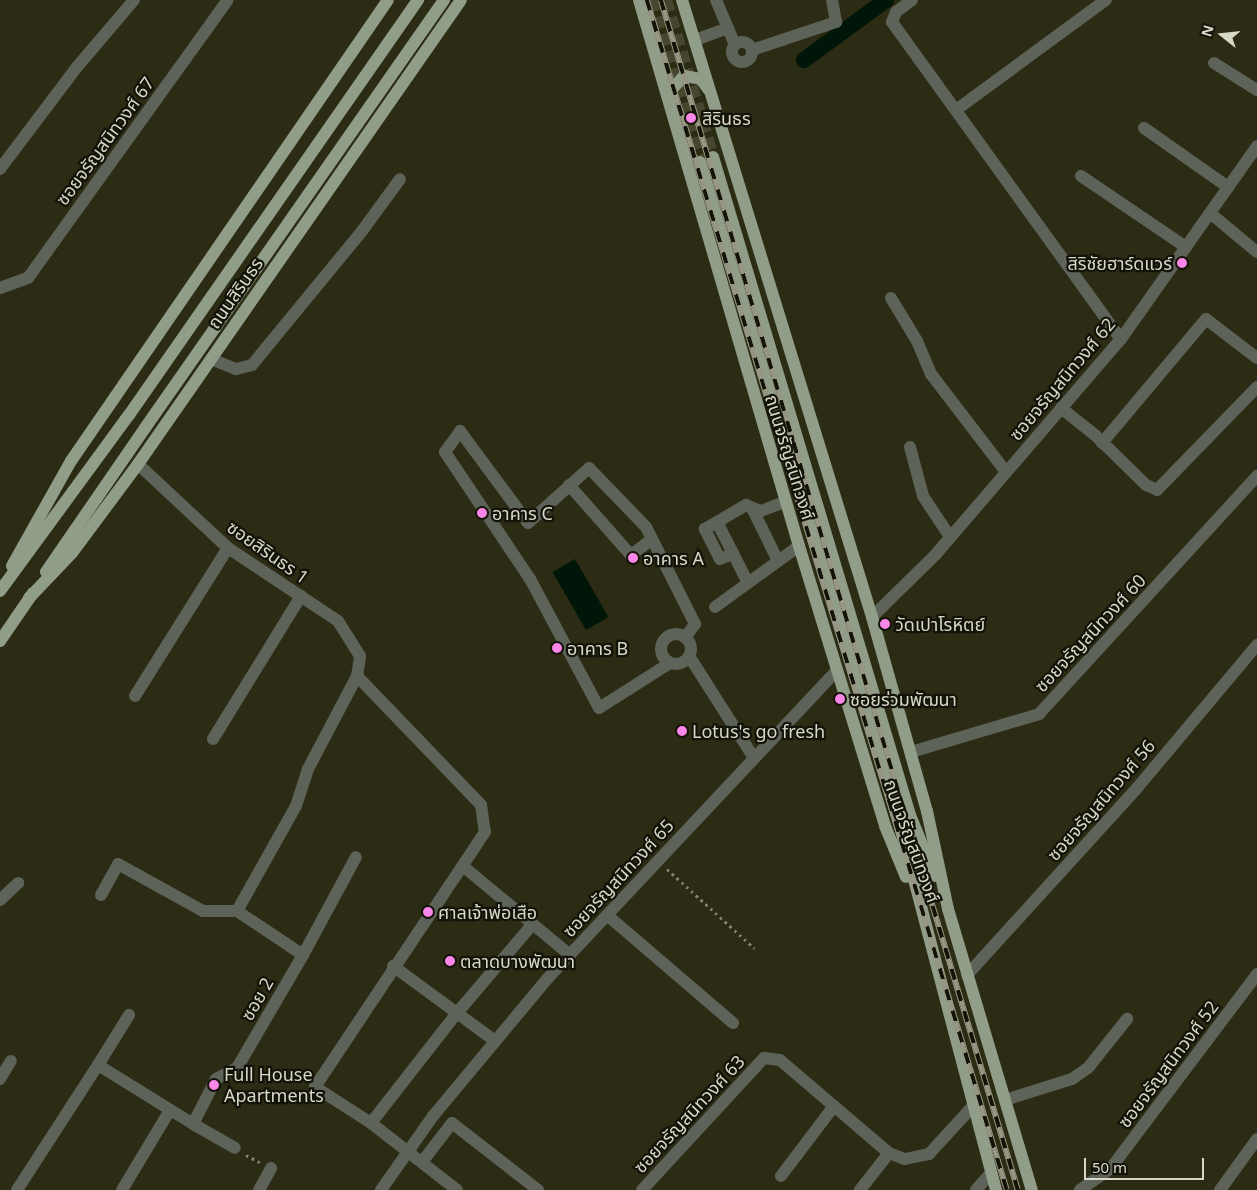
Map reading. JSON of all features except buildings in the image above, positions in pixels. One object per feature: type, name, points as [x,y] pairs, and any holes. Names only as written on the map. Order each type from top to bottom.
[{"type":"main road","points":[[0,588],[71,461],[388,0]]},
{"type":"main road","name":"ถนนสิรินธร","points":[[0,592],[129,415],[418,0]]},
{"type":"main road","points":[[434,38],[435,0]]},
{"type":"main road","name":"ถนนสิรินธร","points":[[0,641],[145,428],[444,0]]},
{"type":"main road","name":"ถนนสิรินธร","points":[[29,598],[72,553],[138,464],[461,0]]},
{"type":"main road","name":"ถนนจรัญสนิทวงศ์","points":[[639,0],[671,116],[799,546],[885,826],[922,918]]},
{"type":"main road","name":"ถนนจรัญสนิทวงศ์","points":[[682,0],[872,617],[910,752],[948,909],[1032,1190]]},
{"type":"main road","points":[[671,116],[672,89],[684,76],[701,79],[710,92]]},
{"type":"main road","name":"ถนนจรัญสนิทวงศ์","points":[[713,157],[910,815],[948,909]]},
{"type":"main road","name":"ถนนจรัญสนิทวงศ์","points":[[700,162],[898,819],[922,918],[996,1190]]},
{"type":"street","points":[[0,169],[77,67],[134,0]]},
{"type":"street","name":"ซอยจรัญสนิทวงศ์ 67","points":[[0,288],[28,278],[228,0]]},
{"type":"street","points":[[716,0],[735,45],[746,42],[752,50],[836,22],[832,0]]},
{"type":"street","points":[[912,0],[896,12],[892,22],[1121,339]]},
{"type":"street","points":[[956,110],[1106,0]]},
{"type":"street","points":[[694,40],[728,28]]},
{"type":"street","points":[[1214,63],[1257,90]]},
{"type":"street","points":[[1144,128],[1228,187]]},
{"type":"street","name":"ซอยจรัญสนิทวงศ์ 62","points":[[872,617],[950,537],[1121,339],[1256,150]]},
{"type":"street","points":[[1081,176],[1186,247]]},
{"type":"street","points":[[210,359],[236,369],[252,365],[362,231],[400,178]]},
{"type":"street","points":[[1210,213],[1257,252]]},
{"type":"street","points":[[891,298],[917,341],[931,374],[1006,472]]},
{"type":"street","points":[[1102,443],[1206,319],[1257,358]]},
{"type":"street","points":[[1061,408],[1102,443],[1146,485],[1157,490],[1257,387]]},
{"type":"street","points":[[670,663],[661,652],[663,642],[676,634],[685,638],[690,646],[689,656],[683,663],[670,663],[599,708],[530,579],[444,452],[460,431],[528,523],[589,468],[646,527],[695,624],[685,638]]},
{"type":"street","points":[[910,447],[924,496],[950,537]]},
{"type":"street","name":"ซอยสิรินธร 1","points":[[138,464],[228,548],[338,621],[360,656],[357,676]]},
{"type":"street","name":"ซอยจรัญสนิทวงศ์ 60","points":[[910,752],[1039,714],[1257,476]]},
{"type":"street","points":[[570,485],[631,556],[652,539]]},
{"type":"street","points":[[753,510],[761,511],[786,502]]},
{"type":"street","points":[[748,581],[733,554],[720,559],[705,529],[746,505],[753,510],[777,559]]},
{"type":"street","points":[[716,607],[777,559],[799,546]]},
{"type":"street","points":[[135,696],[228,548]]},
{"type":"street","points":[[213,739],[301,596]]},
{"type":"street","name":"ซอยจรัญสนิทวงศ์ 56","points":[[967,975],[1137,788],[1257,645]]},
{"type":"street","points":[[689,656],[754,758]]},
{"type":"street","name":"ซอยจรัญสนิทวงศ์ 65","points":[[381,1190],[438,1110],[570,955],[837,670]]},
{"type":"street","points":[[237,911],[296,806],[308,769],[357,676],[481,805],[485,832],[464,867],[394,966],[316,1087],[371,1124],[457,1190]]},
{"type":"street","name":"ซอย 2","points":[[194,1124],[216,1079],[237,1068],[303,955],[356,857]]},
{"type":"street","points":[[101,895],[118,864],[203,911],[237,911],[303,955]]},
{"type":"street","points":[[464,867],[570,955]]},
{"type":"street","points":[[0,900],[18,883]]},
{"type":"street","points":[[607,915],[733,1023]]},
{"type":"street","points":[[371,1124],[457,1013],[532,924]]},
{"type":"street","points":[[394,966],[495,1041]]},
{"type":"street","name":"ซอยจรัญสนิทวงศ์ 52","points":[[1080,1190],[1111,1168],[1257,974]]},
{"type":"street","points":[[17,1190],[130,1015]]},
{"type":"street","points":[[1005,1100],[1072,1079],[1088,1068],[1127,1019]]},
{"type":"street","name":"ซอยจรัญสนิทวงศ์ 63","points":[[642,1190],[764,1058],[780,1060],[890,1153],[905,1159],[929,1154],[973,1106]]},
{"type":"street","points":[[0,1079],[10,1061]]},
{"type":"street","points":[[98,1064],[170,1110],[235,1148]]},
{"type":"street","points":[[782,1176],[834,1106]]},
{"type":"street","points":[[122,1190],[170,1110]]},
{"type":"street","points":[[438,1110],[538,1190]]},
{"type":"street","points":[[422,1162],[452,1123]]},
{"type":"street","points":[[1220,1190],[1257,1139]]},
{"type":"street","points":[[860,1190],[890,1153]]},
{"type":"street","points":[[259,1190],[271,1168]]},
{"type":"street","points":[[976,1190],[991,1174]]},
{"type":"path","points":[[658,860],[754,948]]},
{"type":"path","points":[[235,1148],[271,1168]]},
{"type":"shaded area","points":[[575,559],[608,617],[586,630],[552,572]]},
{"type":"waterway","points":[[804,60],[886,0]]},
{"type":"tunnel","points":[[651,0],[700,162]]},
{"type":"tunnel","points":[[666,0],[713,157]]},
{"type":"railway","points":[[647,0],[1007,1190]]},
{"type":"railway","points":[[661,0],[1018,1190]]},
{"type":"place","name":"สิรินธร","points":[[691,118]]},
{"type":"place","name":"สิริชัยฮาร์ดแวร์","points":[[1182,263]]},
{"type":"place","name":"อาคาร C","points":[[482,513]]},
{"type":"place","name":"อาคาร A","points":[[633,558]]},
{"type":"place","name":"วัดเปาโรหิตย์","points":[[885,624]]},
{"type":"place","name":"อาคาร B","points":[[557,648]]},
{"type":"place","name":"ซอยร่วมพัฒนา","points":[[840,699]]},
{"type":"place","name":"Lotus's go fresh","points":[[682,731]]},
{"type":"place","name":"ศาลเจ้าพ่อเสือ","points":[[428,912]]},
{"type":"place","name":"ตลาดบางพัฒนา","points":[[450,961]]},
{"type":"place","name":"Full House Apartments","points":[[214,1085]]}]
